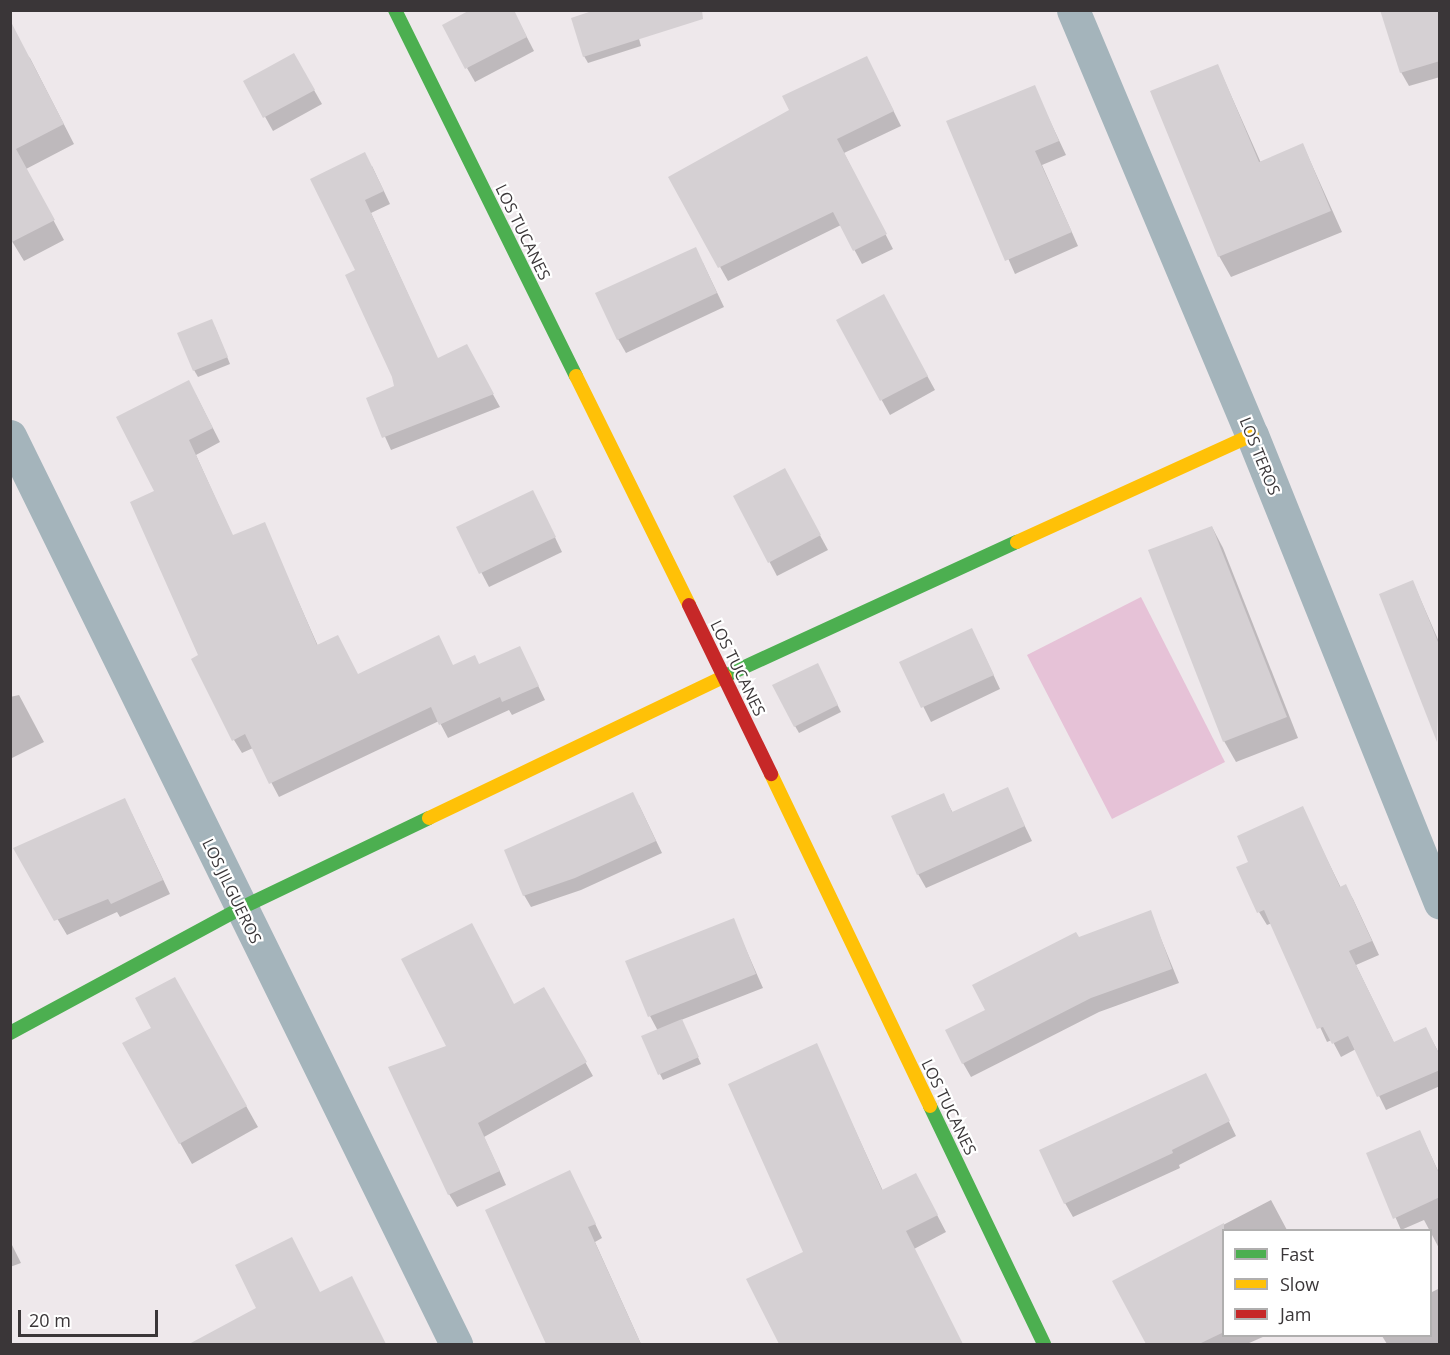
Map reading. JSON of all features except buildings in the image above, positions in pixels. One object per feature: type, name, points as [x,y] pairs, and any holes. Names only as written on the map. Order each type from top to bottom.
[{"type":"street","name":"LOS TUCANES","points":[[395,10],[724,676],[1044,1344]]},
{"type":"street","name":"LOS TEROS","points":[[1073,10],[1251,435],[1440,903]]},
{"type":"street","points":[[10,1033],[241,909],[724,676],[1251,435]]},
{"type":"street","name":"LOS JILGUEROS","points":[[10,436],[456,1344]]},
{"type":"shaded area","points":[[1141,597],[1225,762],[1112,819],[1027,655]]},
{"type":"traffic: fast","points":[[395,10],[576,376]]},
{"type":"traffic: fast","points":[[725,676],[1017,542]]},
{"type":"traffic: fast","points":[[10,1033],[241,908],[429,818]]},
{"type":"traffic: fast","points":[[930,1106],[1044,1344]]},
{"type":"traffic: slow","points":[[576,376],[689,605]]},
{"type":"traffic: slow","points":[[1017,542],[1252,435]]},
{"type":"traffic: slow","points":[[429,818],[725,676]]},
{"type":"traffic: slow","points":[[771,774],[930,1106]]},
{"type":"traffic: jam","points":[[689,605],[771,774]]}]
